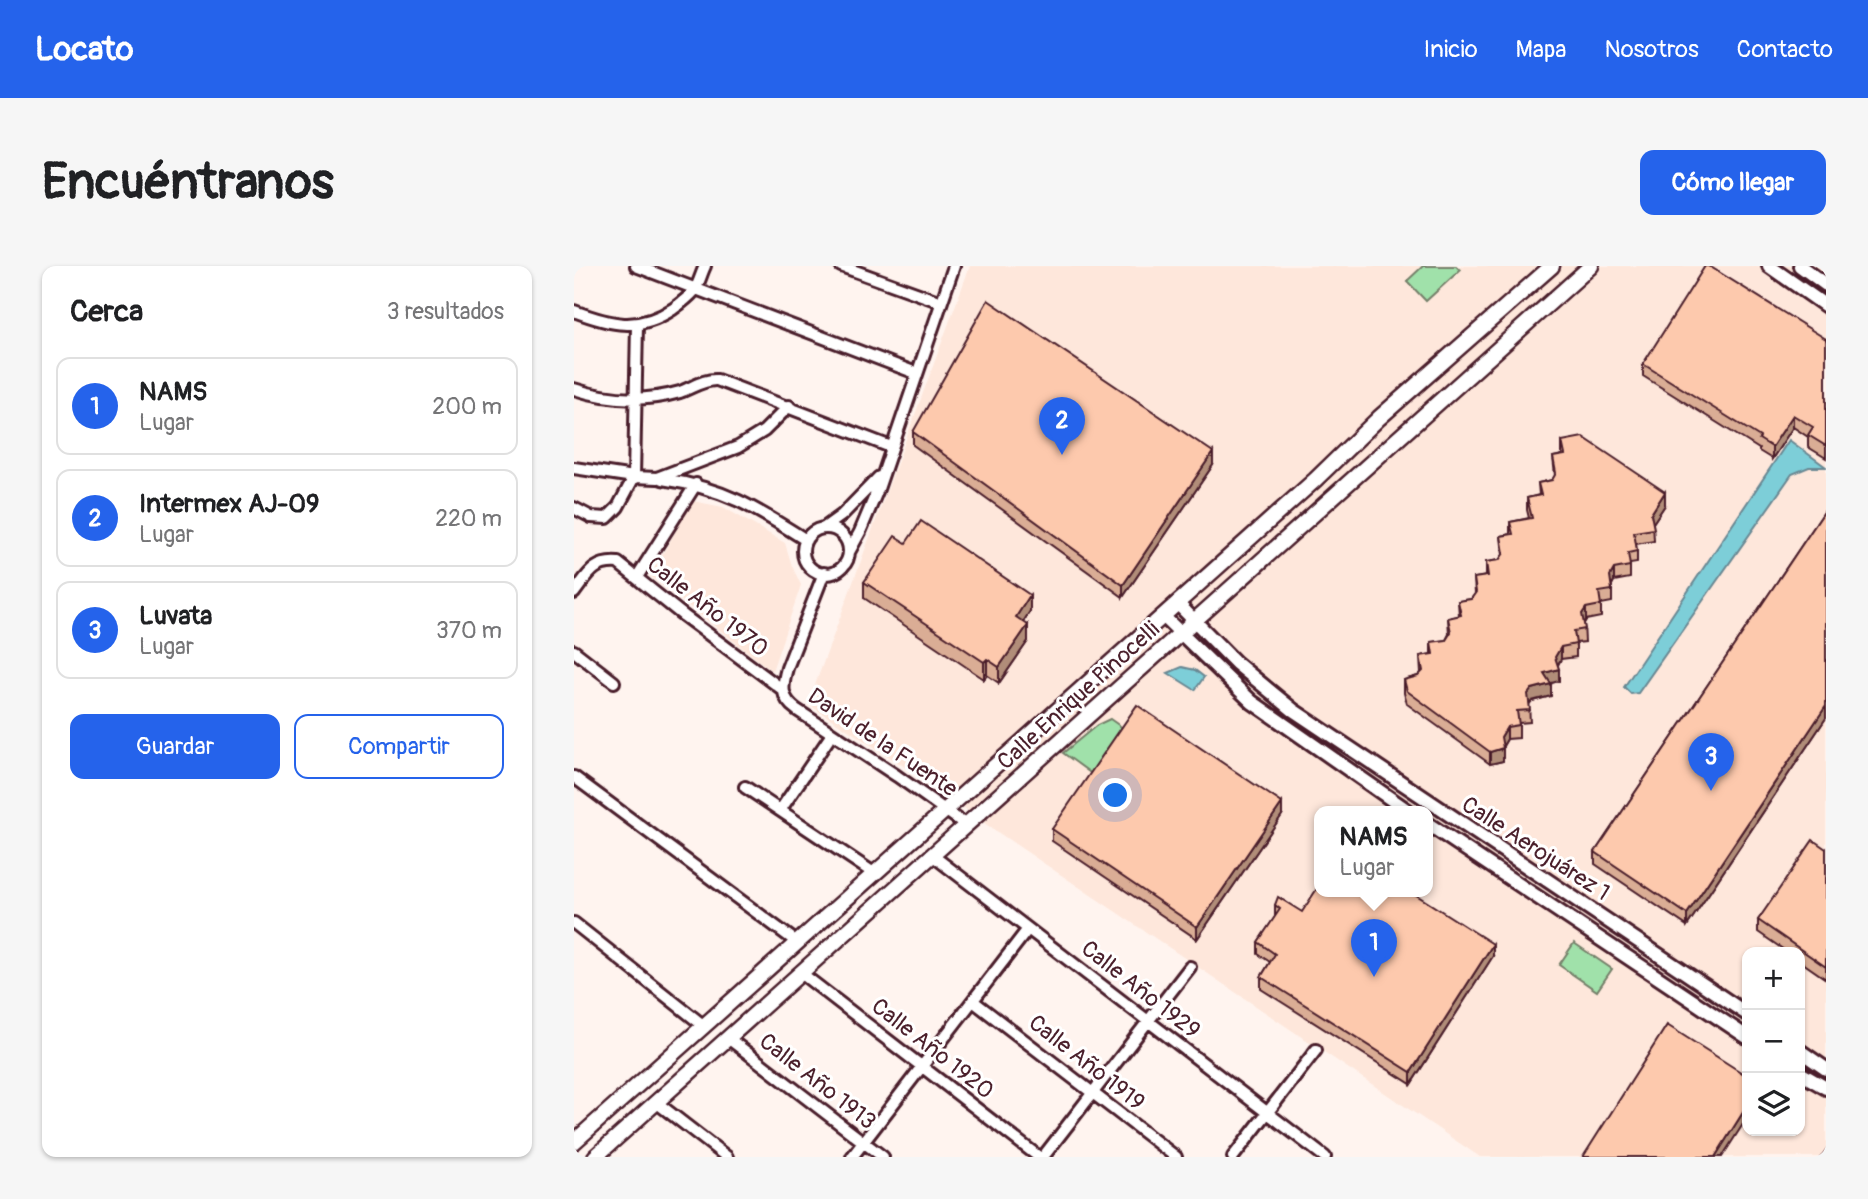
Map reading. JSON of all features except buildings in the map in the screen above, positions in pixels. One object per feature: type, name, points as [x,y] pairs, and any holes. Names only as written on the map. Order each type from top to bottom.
[{"type":"main road","name":"Calle Enrique Pinocelli","points":[[574,1142],[1315,480],[1379,418],[1552,266]]},
{"type":"main road","name":"Calle Enrique Pinocelli","points":[[595,1157],[1591,266]]},
{"type":"street","points":[[636,266],[916,373]]},
{"type":"street","points":[[574,311],[606,321],[637,325],[664,315],[688,298],[705,266]]},
{"type":"street","points":[[841,266],[941,302]]},
{"type":"street","points":[[881,475],[842,515],[806,540],[803,555],[810,568],[831,573],[844,566],[868,513],[954,266]]},
{"type":"street","points":[[1769,266],[1826,306]]},
{"type":"street","points":[[1800,266],[1826,285]]},
{"type":"street","points":[[574,508],[592,517],[607,518],[618,507],[634,477],[637,325]]},
{"type":"street","points":[[574,389],[600,396],[636,399],[666,396],[713,380],[789,406],[891,447]]},
{"type":"street","points":[[657,478],[738,447],[764,431],[789,406]]},
{"type":"street","points":[[574,468],[696,484],[741,500],[806,540]]},
{"type":"street","points":[[637,577],[696,484]]},
{"type":"street","points":[[824,528],[839,532],[848,544],[849,552]]},
{"type":"street","name":"Calle Año 1970","points":[[574,593],[595,567],[606,562],[618,563],[782,690]]},
{"type":"street","points":[[782,690],[787,668],[824,573]]},
{"type":"street","name":"Calle Aerojuárez 1","points":[[1177,603],[1255,680],[1332,738],[1742,1011]]},
{"type":"street","points":[[1163,616],[1252,702],[1401,806]]},
{"type":"street","points":[[574,651],[614,682]]},
{"type":"street","name":"David de la Fuente","points":[[782,690],[790,705],[966,825]]},
{"type":"street","points":[[781,809],[832,734]]},
{"type":"street","points":[[574,777],[798,943]]},
{"type":"street","points":[[745,788],[781,809],[875,874]]},
{"type":"street","name":"Calle Aerojuárez 1","points":[[1433,827],[1742,1034]]},
{"type":"street","name":"Calle Año 1929","points":[[932,855],[1325,1157]]},
{"type":"street","points":[[574,923],[704,1026]]},
{"type":"street","points":[[852,1157],[1028,929]]},
{"type":"street","points":[[1041,1157],[1190,967]]},
{"type":"street","name":"Calle Año 1920","points":[[801,973],[1041,1157]]},
{"type":"street","name":"Calle Año 1919","points":[[973,1001],[1176,1157]]},
{"type":"street","name":"Calle Año 1913","points":[[728,1038],[883,1157]]},
{"type":"street","points":[[1233,1157],[1316,1050]]},
{"type":"street","points":[[1805,1054],[1826,1069]]},
{"type":"street","points":[[1805,1076],[1826,1088]]},
{"type":"street","points":[[656,1102],[727,1157]]},
{"type":"shaded area","points":[[970,266],[1826,266],[1826,1157],[1480,1157],[987,825],[939,789],[808,704]]},
{"type":"shaded area","points":[[693,501],[723,507],[785,543],[801,585],[772,671],[650,576]]},
{"type":"green space","points":[[1423,266],[1456,266],[1460,270],[1426,301],[1407,281]]},
{"type":"green space","points":[[1110,719],[1127,731],[1096,777],[1063,753],[1097,725]]},
{"type":"green space","points":[[1574,943],[1612,969],[1597,991],[1559,965]]},
{"type":"water","points":[[1789,440],[1826,467],[1809,467],[1792,474],[1638,693],[1631,694],[1624,687]]},
{"type":"water","points":[[1182,667],[1195,670],[1204,677],[1195,690],[1168,673]]},
{"type":"place","name":"Intermex AJ-09","points":[[1062,455]]},
{"type":"place","name":"Luvata","points":[[1711,791]]},
{"type":"place","name":"NAMS","points":[[1374,977]]}]
